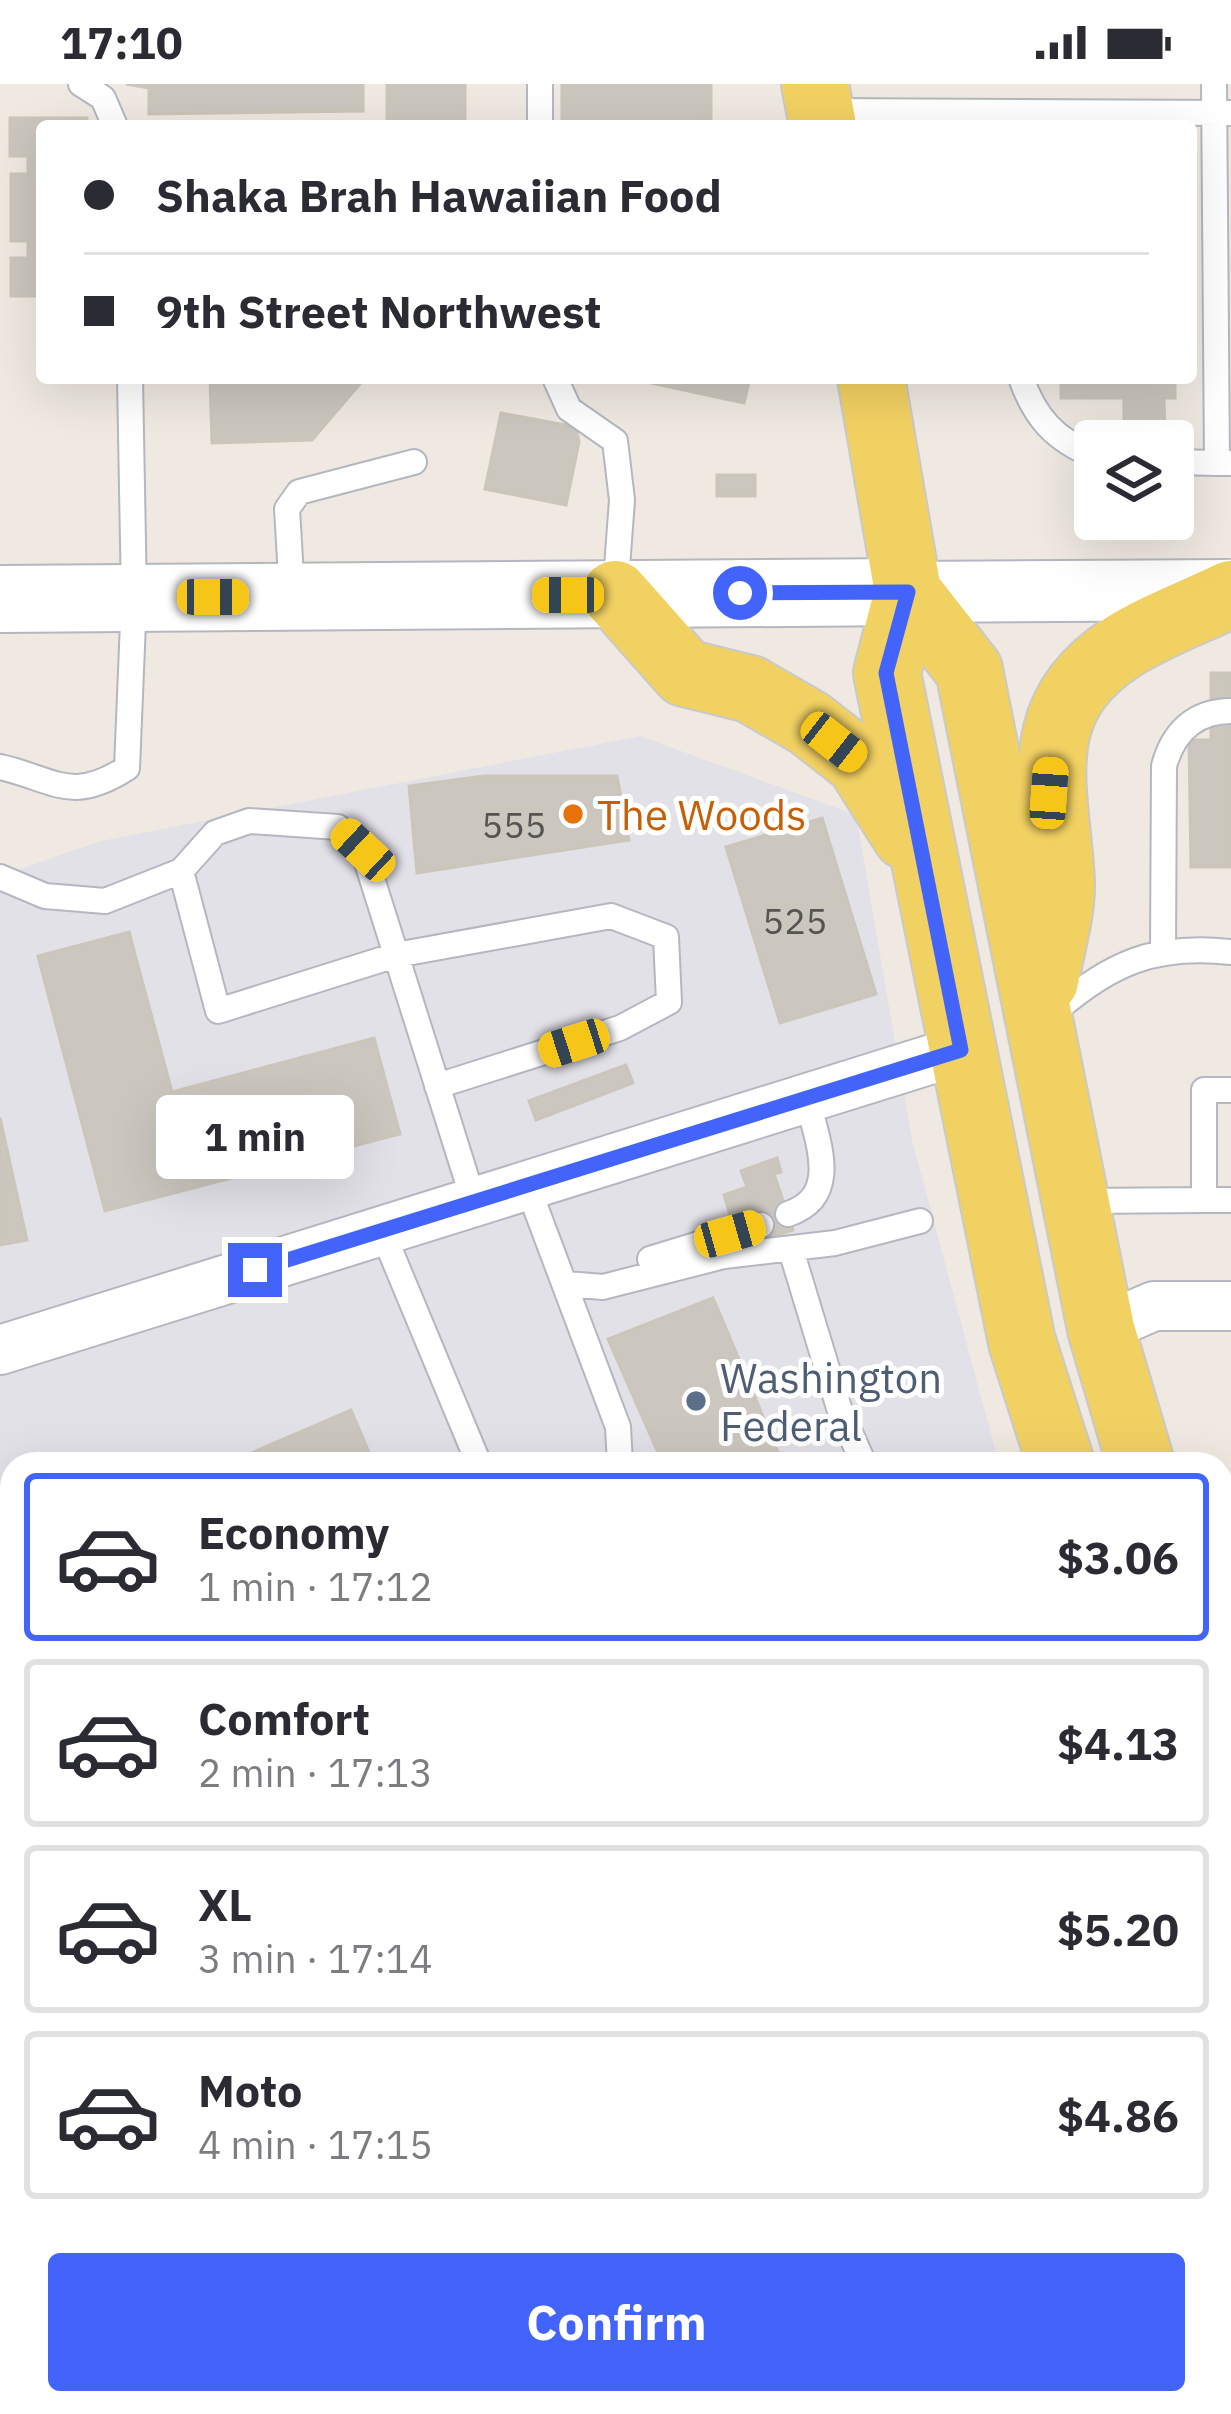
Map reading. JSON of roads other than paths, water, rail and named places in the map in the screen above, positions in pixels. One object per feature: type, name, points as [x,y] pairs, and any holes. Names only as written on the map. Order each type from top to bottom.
[{"type":"main road","points":[[873,384],[908,592],[886,673],[1022,1342],[1057,1452]]},
{"type":"main road","points":[[0,599],[908,592]]},
{"type":"main road","points":[[908,592],[969,670],[1101,1329],[1137,1452]]},
{"type":"main road","points":[[1038,1026],[1061,884],[1049,793],[1052,747],[1065,710],[1089,674],[1123,646],[1231,592]]},
{"type":"main road","points":[[615,594],[685,673],[750,689],[809,723],[859,762],[924,868]]},
{"type":"street","points":[[908,592],[1231,592]]},
{"type":"street","points":[[0,1350],[961,1050]]},
{"type":"street","points":[[1101,1329],[1154,1306],[1231,1306]]},
{"type":"lane","points":[[81,84],[103,98],[112,120]]},
{"type":"lane","points":[[540,84],[540,120]]},
{"type":"lane","points":[[1194,462],[1224,463],[1222,113],[1214,84]]},
{"type":"lane","points":[[820,107],[1222,113]]},
{"type":"lane","points":[[0,767],[62,790],[99,787],[127,768],[134,598],[130,384]]},
{"type":"lane","points":[[558,384],[569,409],[615,441],[622,500],[615,594]]},
{"type":"lane","points":[[1023,384],[1032,409],[1058,439],[1074,446]]},
{"type":"lane","points":[[292,597],[287,509],[299,492],[414,462]]},
{"type":"lane","points":[[1163,952],[1164,766],[1172,737],[1197,719],[1231,711]]},
{"type":"lane","points":[[0,877],[44,896],[105,901],[181,871],[215,833],[249,820],[338,827],[363,850],[474,1202]]},
{"type":"lane","points":[[181,871],[218,1011],[396,955],[611,916],[666,937],[668,1002],[620,1028],[437,1086]]},
{"type":"lane","points":[[1038,1026],[1096,976],[1163,952],[1231,952]]},
{"type":"lane","points":[[1204,1200],[1204,1090],[1231,1090]]},
{"type":"lane","points":[[788,1214],[808,1208],[818,1195],[823,1167],[807,1098]]},
{"type":"lane","points":[[527,1185],[618,1427],[619,1452]]},
{"type":"lane","points":[[1075,1201],[1231,1200]]},
{"type":"lane","points":[[567,1284],[603,1287],[724,1256],[791,1250],[920,1221]]},
{"type":"lane","points":[[567,1284],[761,1226]]},
{"type":"lane","points":[[382,1231],[474,1452]]},
{"type":"lane","points":[[791,1250],[839,1408],[859,1452]]},
{"type":"place","name":"The Woods","points":[[573,814]]},
{"type":"place","name":"Washington Federal","points":[[696,1401]]}]
